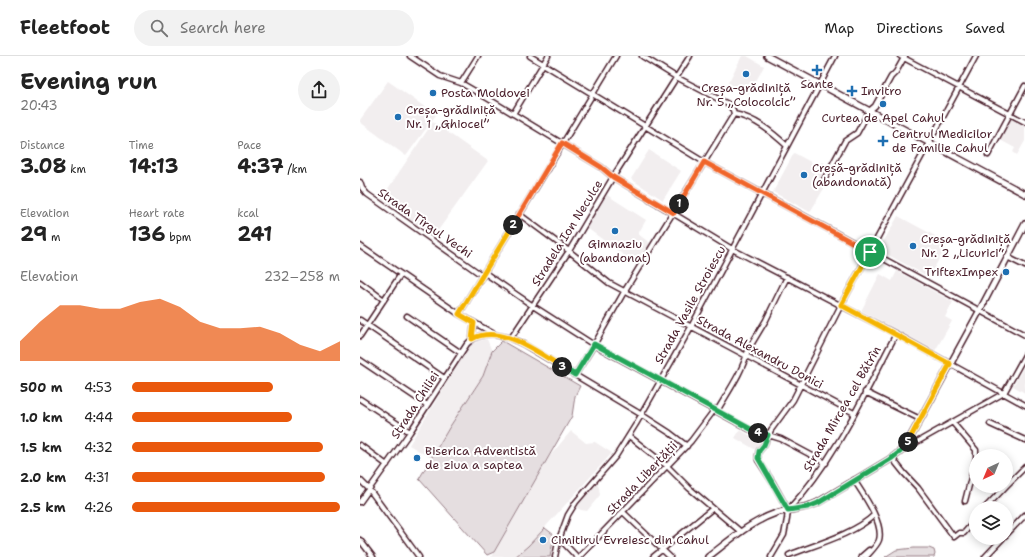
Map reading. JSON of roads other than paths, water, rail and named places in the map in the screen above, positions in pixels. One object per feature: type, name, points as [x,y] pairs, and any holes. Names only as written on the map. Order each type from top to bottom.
[{"type":"main road","points":[[767,56],[1025,194]]},
{"type":"main road","points":[[708,557],[741,532],[767,517],[788,510],[813,505],[892,458],[901,451],[980,310],[1025,224]]},
{"type":"street","points":[[410,56],[440,76],[461,83],[562,143],[601,167],[613,177],[732,249],[896,334],[1025,405]]},
{"type":"street","points":[[461,83],[478,56]]},
{"type":"street","points":[[530,56],[704,162],[1025,334]]},
{"type":"street","points":[[513,114],[548,56]]},
{"type":"street","points":[[459,314],[616,56]]},
{"type":"street","points":[[642,56],[676,77],[728,104],[733,110],[734,114]]},
{"type":"street","name":"Stradela Ion Neculce","points":[[511,338],[570,251],[613,177],[690,56]]},
{"type":"street","name":"Strada Vasile Stroiescu","points":[[555,557],[559,538],[568,515],[576,502],[605,471],[642,414],[835,56]]},
{"type":"street","points":[[771,557],[784,535],[788,519],[788,510],[758,458],[759,451],[801,385],[841,305],[976,56]]},
{"type":"street","points":[[824,180],[845,141],[857,134],[869,110],[875,106],[891,77],[896,72],[903,57],[1025,122]]},
{"type":"street","points":[[988,155],[1025,86]]},
{"type":"street","points":[[734,114],[751,120],[773,134],[787,146]]},
{"type":"street","points":[[575,375],[624,292],[734,114]]},
{"type":"street","name":"Strada Tîrgul Vechi","points":[[360,182],[362,188],[367,194],[484,274],[594,344],[756,432],[781,439],[826,463]]},
{"type":"street","name":"Strada Alexandru Donici","points":[[519,214],[570,251],[609,283],[624,292],[854,413]]},
{"type":"street","points":[[360,246],[459,314],[496,334],[511,338],[523,344],[642,414],[686,446]]},
{"type":"street","points":[[1007,257],[1025,266]]},
{"type":"street","points":[[360,336],[401,274]]},
{"type":"street","name":"Strada Libertății","points":[[578,557],[698,434],[716,410],[747,356],[751,345],[766,320],[787,277]]},
{"type":"street","points":[[360,282],[384,300]]},
{"type":"street","points":[[408,316],[461,353]]},
{"type":"street","points":[[360,320],[444,378]]},
{"type":"street","points":[[474,323],[472,339],[484,335],[496,334]]},
{"type":"street","name":"Strada Mircea cel Bătrîn","points":[[788,510],[826,463],[896,334]]},
{"type":"street","name":"Strada Chiliei","points":[[360,502],[410,432],[444,378],[472,339]]},
{"type":"street","points":[[901,451],[1004,393],[1025,355]]},
{"type":"street","points":[[360,360],[427,406]]},
{"type":"street","points":[[865,392],[920,418]]},
{"type":"street","points":[[360,399],[410,432]]},
{"type":"street","points":[[953,423],[975,449]]},
{"type":"street","points":[[990,424],[1025,440]]},
{"type":"street","points":[[629,436],[667,466],[712,509],[741,532]]},
{"type":"street","points":[[360,445],[387,465]]},
{"type":"street","points":[[892,458],[924,496],[954,537],[959,533],[964,533],[969,527]]},
{"type":"street","points":[[1013,479],[1025,467]]},
{"type":"street","points":[[360,480],[369,489],[418,557]]},
{"type":"street","points":[[854,480],[874,515],[880,535],[879,541],[866,557]]},
{"type":"street","points":[[965,501],[969,485]]},
{"type":"street","points":[[992,501],[999,493]]},
{"type":"street","points":[[653,557],[712,509]]},
{"type":"street","points":[[623,512],[670,557]]},
{"type":"street","points":[[789,555],[850,531],[865,523],[874,515]]},
{"type":"street","points":[[1013,528],[1025,515]]},
{"type":"street","points":[[559,538],[578,557]]},
{"type":"street","points":[[360,540],[373,557]]},
{"type":"street","points":[[985,557],[996,545]]},
{"type":"street","points":[[861,557],[873,548]]},
{"type":"place","name":"Sante","points":[[817,70]]},
{"type":"place","name":"Creșa-grădiniță Nr. 5 „Colocolcic”","points":[[746,74]]},
{"type":"place","name":"Invitro","points":[[852,91]]},
{"type":"place","name":"Posta Moldovei","points":[[433,93]]},
{"type":"place","name":"Curtea de Apel Cahul","points":[[883,104]]},
{"type":"place","name":"Creșa-grădiniță Nr. 1 „Ghiocel”","points":[[398,117]]},
{"type":"place","name":"Centrul Medicilor de Familie Cahul","points":[[883,141]]},
{"type":"place","name":"Creșă-grădiniță (abandonată)","points":[[804,175]]},
{"type":"place","name":"Gimnaziu (abandonat)","points":[[615,231]]},
{"type":"place","name":"Creșa-grădiniță Nr. 2 „Licurici“","points":[[913,246]]},
{"type":"place","name":"TriftexImpex","points":[[1006,272]]},
{"type":"place","name":"Biserica Adventistă de ziua a saptea","points":[[417,458]]},
{"type":"place","name":"Cimitirul Evreiesc din Cahul","points":[[543,540]]}]
